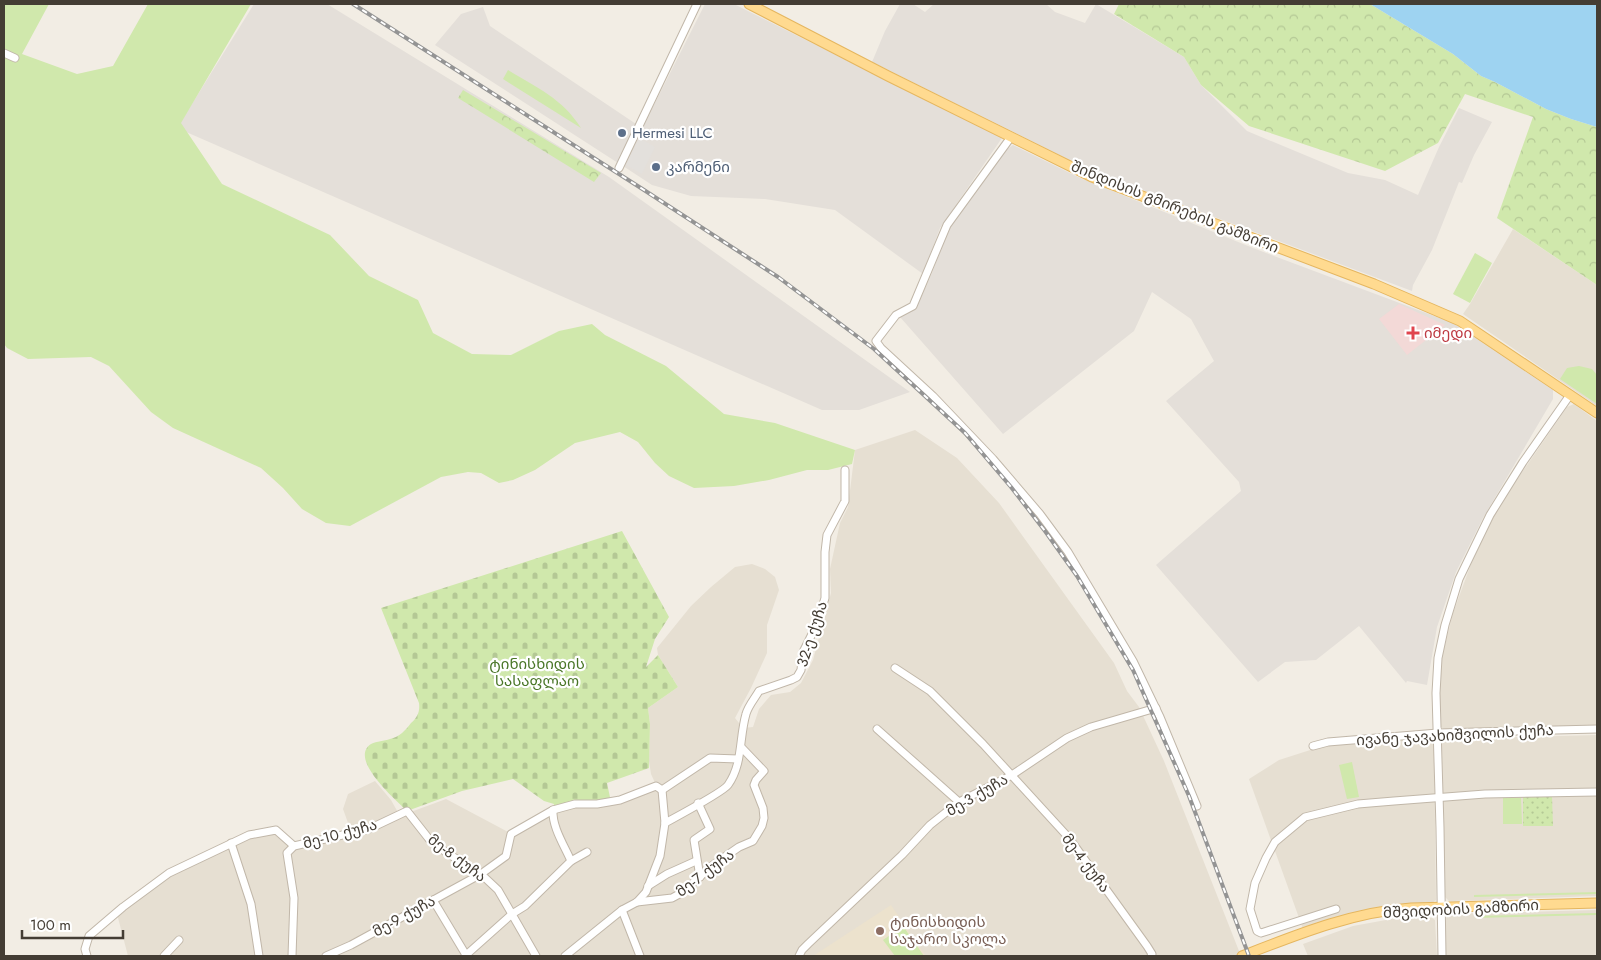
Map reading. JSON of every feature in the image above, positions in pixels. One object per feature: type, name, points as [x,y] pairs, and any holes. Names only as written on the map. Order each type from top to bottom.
[{"type":"main road","name":"შინდისის გმირების გამზირი","points":[[749,4],[880,72],[1092,177],[1374,284],[1460,321],[1597,414]]},
{"type":"main road","name":"მშვიდობის გამზირი","points":[[1242,956],[1337,921],[1383,911],[1597,903]]},
{"type":"street","points":[[619,168],[697,4]]},
{"type":"street","points":[[4,53],[15,58]]},
{"type":"street","points":[[1011,137],[947,225],[913,306],[896,315],[876,341],[881,348],[940,403],[993,459],[1046,522],[1068,552],[1133,662],[1156,708],[1197,806]]},
{"type":"street","points":[[1442,956],[1440,798],[1436,693],[1438,658],[1445,624],[1459,579],[1490,515],[1523,462],[1570,395]]},
{"type":"street","name":"32-ე ქუჩა","points":[[665,823],[727,787],[734,773],[742,748],[746,712],[759,691],[797,677],[801,670],[804,652],[817,624],[825,598],[827,536],[845,500],[845,470]]},
{"type":"street","name":"მე-4 ქუჩა","points":[[896,668],[930,691],[983,744],[1069,838],[1147,946],[1152,954],[1151,956]]},
{"type":"street","name":"მე-3 ქუჩა","points":[[800,956],[802,950],[902,855],[930,825],[959,802],[1012,775],[1067,738],[1091,727],[1156,708]]},
{"type":"street","points":[[877,729],[959,802]]},
{"type":"street","name":"ივანე ჯავახიშვილის ქუჩა","points":[[1313,746],[1328,742],[1438,733],[1597,730]]},
{"type":"street","name":"მე-7 ქუჩა","points":[[637,902],[672,898],[683,892],[713,865],[739,847],[753,841],[762,826],[763,808],[754,785],[764,771],[742,748]]},
{"type":"street","points":[[565,956],[622,910],[637,902],[646,892],[660,856],[665,823],[662,790],[710,758],[738,759]]},
{"type":"street","name":"მე-9 ქუჩა","points":[[326,956],[351,945],[481,874],[506,856],[511,834],[553,810],[575,804],[596,804],[620,800],[656,786],[662,790]]},
{"type":"street","points":[[1336,909],[1261,933],[1257,931],[1250,909],[1255,883],[1275,842],[1308,817],[1358,804],[1485,794],[1597,792]]},
{"type":"street","points":[[698,804],[710,829],[694,840],[700,877]]},
{"type":"street","points":[[553,810],[556,827],[571,861]]},
{"type":"street","name":"მე-8 ქუჩა","points":[[407,811],[429,839],[447,853],[481,874],[498,890],[536,956]]},
{"type":"street","name":"მე-10 ქუჩა","points":[[292,956],[294,898],[287,853],[294,846],[369,829],[407,811]]},
{"type":"street","points":[[87,956],[85,949],[88,936],[123,907],[170,873],[248,835],[276,830],[294,846]]},
{"type":"street","points":[[231,843],[251,904],[259,956]]},
{"type":"street","points":[[433,900],[466,956],[512,914],[525,906],[571,861],[588,852]]},
{"type":"street","points":[[648,886],[667,874],[696,861]]},
{"type":"street","points":[[622,910],[640,956]]},
{"type":"street","points":[[164,956],[179,940]]},
{"type":"shaded area","points":[[254,4],[327,4],[609,177],[910,392],[859,410],[822,410],[177,128]]},
{"type":"shaded area","points":[[705,4],[734,4],[1002,138],[940,228],[923,274],[835,210],[765,199],[691,196],[652,185],[623,166]]},
{"type":"shaded area","points":[[900,4],[913,4],[925,12],[934,4],[1046,4],[1055,12],[1085,23],[1096,4],[1184,57],[1201,85],[1247,131],[1348,173],[1385,180],[1418,195],[1459,108],[1492,122],[1474,155],[1462,183],[1459,182],[1432,250],[1413,285],[1412,291],[1092,171],[872,62],[885,31]]},
{"type":"shaded area","points":[[483,7],[490,26],[636,124],[618,163],[435,45],[461,14]]},
{"type":"shaded area","points":[[639,138],[655,147],[642,174],[626,165]]},
{"type":"shaded area","points":[[1013,145],[1078,177],[1253,248],[1453,323],[1553,390],[1553,399],[1483,518],[1456,572],[1437,627],[1427,685],[1407,681],[1406,683],[1359,626],[1316,660],[1285,662],[1258,682],[1156,565],[1241,491],[1239,482],[1166,401],[1214,361],[1191,319],[1152,292],[1134,331],[1003,434],[900,317],[916,308],[949,228],[1004,151]]},
{"type":"shaded area","points":[[1513,229],[1597,285],[1597,406],[1463,314]]},
{"type":"shaded area","name":"იმედი","points":[[1399,304],[1445,325],[1407,355],[1379,319]]},
{"type":"shaded area","points":[[1574,404],[1597,421],[1597,727],[1445,730],[1441,727],[1438,700],[1440,664],[1453,613],[1471,564],[1496,510],[1567,407]]},
{"type":"shaded area","points":[[915,430],[957,458],[999,503],[1114,663],[1127,691],[1139,707],[1164,761],[1241,956],[128,956],[117,914],[170,874],[249,836],[276,832],[294,843],[352,834],[343,809],[348,794],[375,781],[391,800],[400,816],[446,799],[512,834],[555,810],[575,805],[597,805],[656,785],[651,774],[649,761],[650,724],[648,708],[678,687],[658,655],[657,648],[691,606],[711,587],[735,567],[752,564],[765,569],[775,577],[779,590],[767,625],[767,653],[735,718],[743,728],[753,727],[759,709],[771,695],[790,692],[801,683],[813,660],[831,593],[830,569],[840,523],[848,507],[855,450]]},
{"type":"shaded area","points":[[1597,735],[1597,896],[1449,901],[1444,896],[1442,742],[1445,739]]},
{"type":"shaded area","points":[[1406,739],[1434,742],[1436,900],[1432,903],[1390,905],[1303,929],[1249,779],[1279,760],[1329,744]]},
{"type":"shaded area","name":"ტინისხიდის საჯარო სკოლა","points":[[891,905],[926,956],[813,956]]},
{"type":"shaded area","points":[[1597,910],[1597,956],[1446,956],[1445,919],[1450,914]]},
{"type":"shaded area","points":[[1397,918],[1432,918],[1435,920],[1437,956],[1308,956],[1303,944],[1353,926]]},
{"type":"green space","points":[[4,4],[49,4],[22,54],[77,74],[113,66],[148,4],[251,4],[181,123],[222,184],[330,235],[369,276],[418,300],[433,333],[472,354],[511,355],[559,331],[592,324],[605,335],[666,366],[724,414],[775,423],[855,450],[852,464],[828,470],[807,470],[769,480],[734,486],[694,488],[669,476],[655,463],[638,442],[620,432],[575,443],[535,470],[513,480],[499,483],[481,473],[468,472],[441,477],[350,526],[326,523],[302,509],[261,468],[173,428],[151,412],[109,366],[91,357],[28,359],[7,348],[4,344]]},
{"type":"green space","points":[[1119,4],[1370,4],[1453,54],[1481,76],[1546,109],[1597,127],[1597,285],[1497,218],[1533,117],[1465,94],[1438,143],[1385,171],[1249,126],[1201,85],[1184,57],[1114,14]]},
{"type":"green space","points":[[508,70],[557,101],[581,128],[503,79]]},
{"type":"green space","points":[[463,90],[601,173],[594,182],[458,98]]},
{"type":"green space","points":[[1475,253],[1492,263],[1470,303],[1453,294]]},
{"type":"green space","points":[[1579,366],[1592,369],[1597,375],[1597,404],[1560,379],[1567,368]]},
{"type":"green space","name":"ტინისხიდის სასაფლაო","points":[[622,531],[669,617],[655,639],[646,667],[658,655],[678,687],[648,708],[650,724],[649,768],[607,783],[611,802],[553,810],[554,804],[544,801],[513,779],[462,791],[407,811],[376,779],[365,759],[365,751],[371,744],[393,738],[405,731],[418,714],[419,709],[419,703],[381,608]]},
{"type":"green space","points":[[1352,762],[1359,797],[1347,799],[1339,765]]},
{"type":"green space","points":[[1523,796],[1552,796],[1553,826],[1523,826]]},
{"type":"green space","points":[[1503,798],[1521,798],[1522,824],[1503,824]]},
{"type":"green space","points":[[1597,892],[1597,894],[1474,897],[1474,895]]},
{"type":"green space","points":[[1597,913],[1597,915],[1475,918],[1475,916]]},
{"type":"green space","points":[[903,926],[924,956],[895,956],[883,940]]},
{"type":"water","points":[[1370,4],[1597,4],[1597,127],[1546,109],[1481,76],[1453,54]]},
{"type":"railway","points":[[353,4],[778,277],[874,349],[965,433],[1011,487],[1077,576],[1133,670],[1189,796],[1249,956]]},
{"type":"place","name":"Hermesi LLC","points":[[622,133]]},
{"type":"place","name":"კარმენი","points":[[656,167]]},
{"type":"place","name":"იმედი","points":[[1413,333]]},
{"type":"place","name":"ტინისხიდის საჯარო სკოლა","points":[[880,931]]}]
